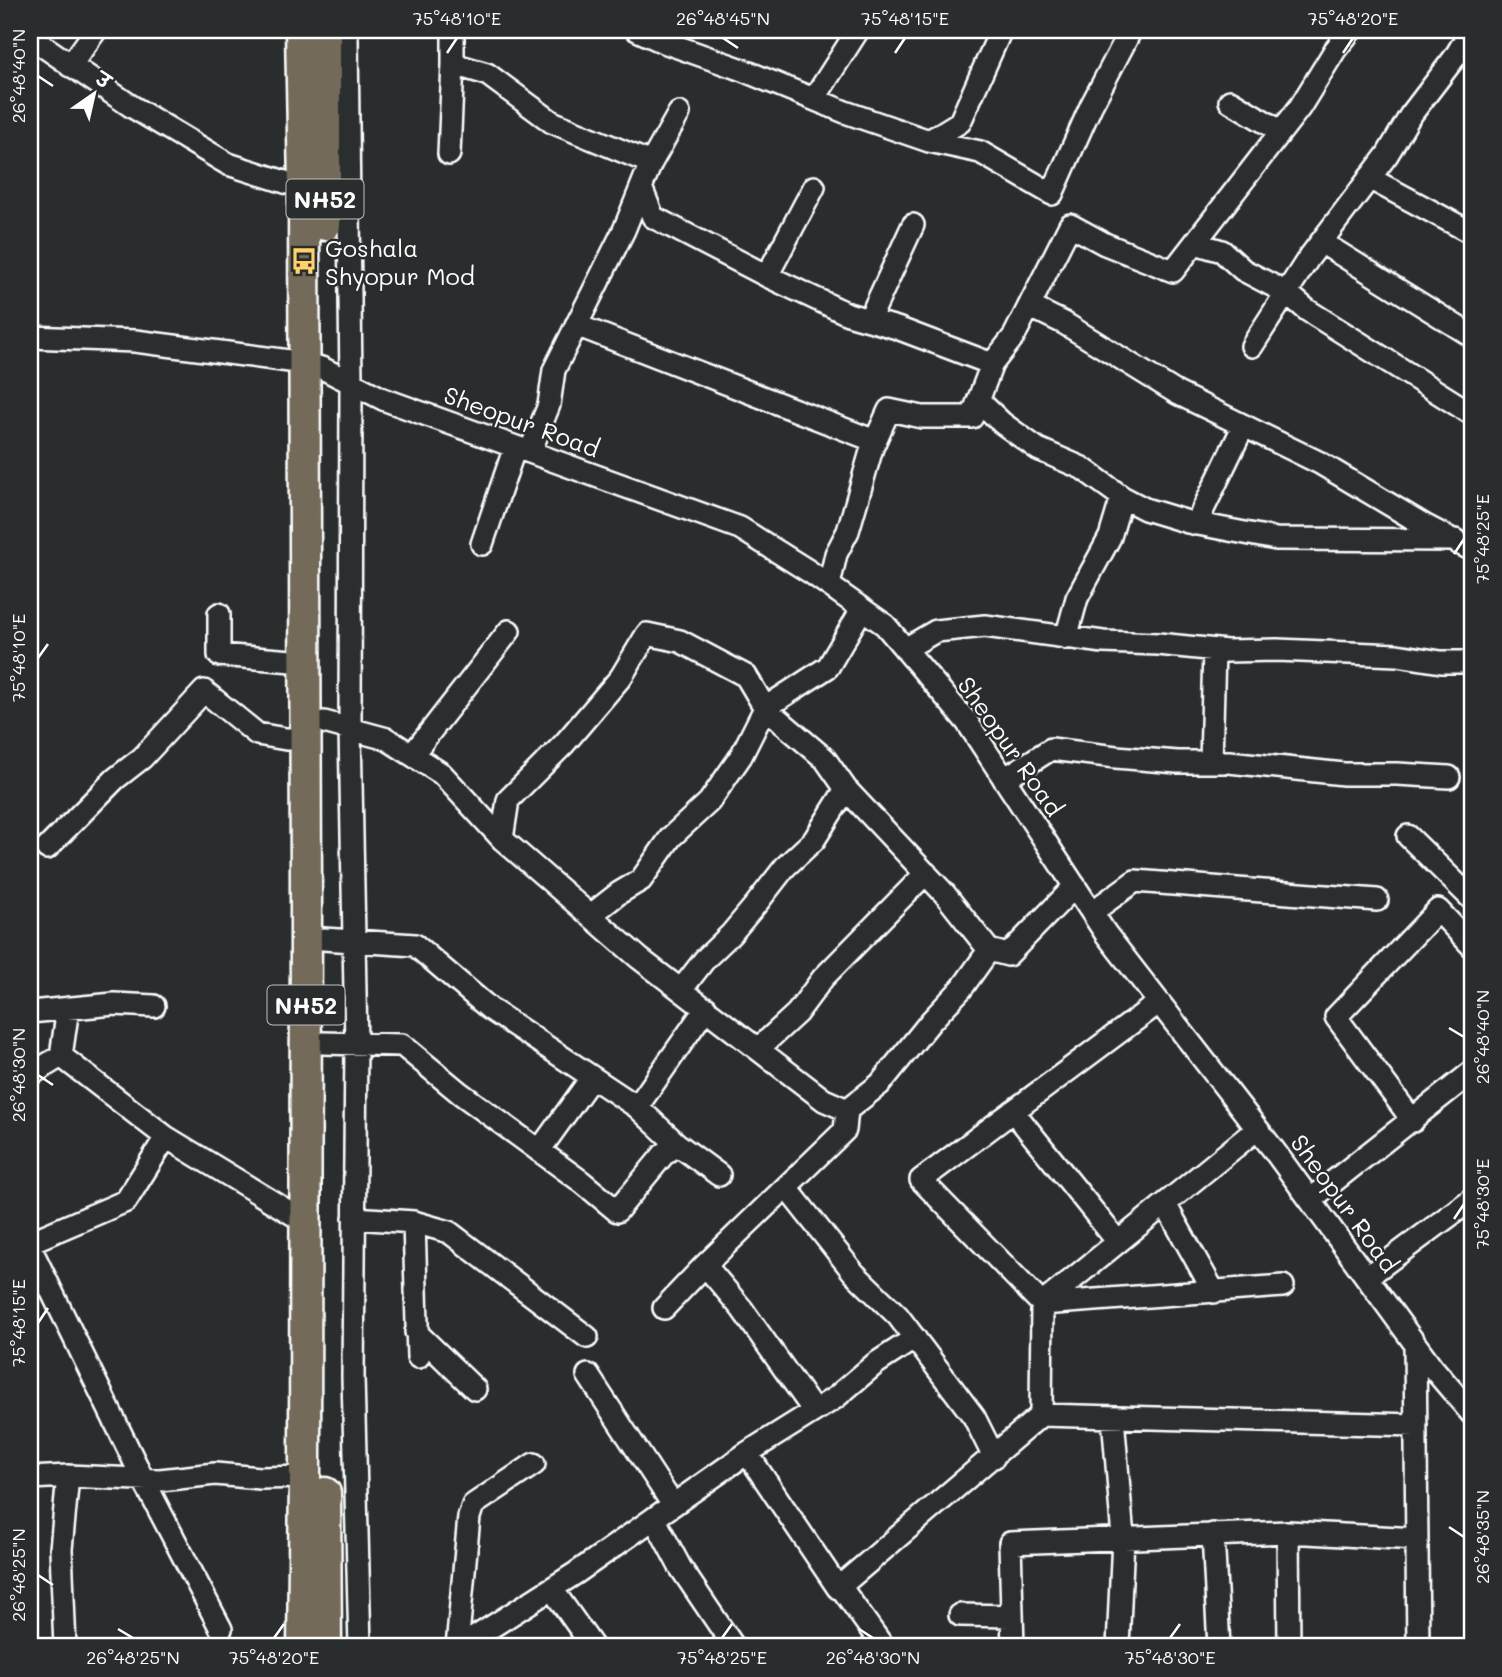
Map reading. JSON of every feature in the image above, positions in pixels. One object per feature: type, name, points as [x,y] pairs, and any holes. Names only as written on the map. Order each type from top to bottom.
[{"type":"highway","name":"NH52","points":[[301,30],[304,188],[314,366],[327,730],[322,1043],[326,1647]]},
{"type":"highway","name":"NH52","points":[[303,1647],[306,1477],[304,1221],[327,730],[305,662],[314,366],[336,33]]},
{"type":"street","points":[[70,66],[96,30]]},
{"type":"street","points":[[449,154],[453,30]]},
{"type":"street","points":[[637,30],[929,141],[980,152],[1052,194],[1091,106],[1131,30]]},
{"type":"street","points":[[680,48],[693,30]]},
{"type":"street","points":[[814,99],[858,30]]},
{"type":"street","points":[[929,141],[960,122],[1001,30]]},
{"type":"street","points":[[1252,346],[1321,242],[1387,155],[1410,116],[1455,57],[1471,30]]},
{"type":"street","points":[[336,33],[351,383],[327,730],[354,940],[356,1044],[353,1377],[360,1647]]},
{"type":"street","points":[[829,585],[836,554],[848,531],[875,441],[889,410],[922,417],[972,417],[992,364],[1014,336],[1070,225],[1104,244],[1173,271],[1300,107],[1342,33]]},
{"type":"street","points":[[30,37],[131,106],[228,164],[304,188]]},
{"type":"street","points":[[453,64],[487,74],[552,122],[651,163]]},
{"type":"street","points":[[1230,101],[1280,131]]},
{"type":"street","points":[[482,544],[522,449],[549,405],[554,370],[624,230],[651,163],[679,113]]},
{"type":"street","points":[[1369,178],[1472,233]]},
{"type":"street","points":[[767,276],[814,187]]},
{"type":"street","points":[[642,190],[653,217],[767,276],[848,314],[944,344],[992,364]]},
{"type":"street","points":[[869,320],[913,225]]},
{"type":"street","points":[[1321,242],[1472,336]]},
{"type":"street","points":[[1195,243],[1222,250],[1243,270],[1287,292],[1307,310],[1472,414]]},
{"type":"street","points":[[1029,306],[1064,323],[1177,393],[1320,463],[1424,525],[1464,545]]},
{"type":"street","points":[[576,326],[875,441]]},
{"type":"street","points":[[30,337],[135,341],[314,366]]},
{"type":"street","name":"Sheopur Road","points":[[314,366],[383,399],[740,528],[829,585],[885,625],[967,722],[1075,886],[1158,1003],[1257,1129],[1432,1367],[1472,1414]]},
{"type":"street","points":[[979,401],[1002,423],[1038,449],[1082,468],[1122,497],[1145,509],[1196,524],[1276,539],[1464,545]]},
{"type":"street","points":[[1196,524],[1243,427]]},
{"type":"street","points":[[1066,638],[1077,598],[1110,537],[1122,497]]},
{"type":"street","points":[[591,915],[641,880],[671,837],[709,802],[741,756],[765,708],[828,667],[862,609]]},
{"type":"street","points":[[219,614],[219,655],[305,662]]},
{"type":"street","points":[[905,649],[936,631],[985,626],[1103,642],[1158,643],[1214,650],[1396,655],[1441,662],[1472,662]]},
{"type":"street","points":[[412,755],[509,631]]},
{"type":"street","points":[[502,839],[508,800],[564,744],[613,686],[648,634],[680,641],[746,676],[765,708],[825,759],[846,789],[944,893],[989,950],[1008,955],[1075,886]]},
{"type":"street","points":[[1211,762],[1214,650]]},
{"type":"street","points":[[47,848],[115,779],[142,758],[204,691],[257,734],[286,739],[327,730],[387,739],[442,774],[502,839],[639,958],[824,1100],[847,1110]]},
{"type":"street","points":[[1004,779],[1051,749],[1177,762],[1211,762],[1344,774],[1449,778]]},
{"type":"street","points":[[681,990],[705,959],[749,913],[785,867],[814,840],[846,789]]},
{"type":"street","points":[[1408,836],[1472,899]]},
{"type":"street","points":[[758,1049],[797,1013],[822,978],[926,873]]},
{"type":"street","points":[[1093,912],[1135,881],[1377,900]]},
{"type":"street","points":[[1413,1121],[1336,1017],[1438,910],[1472,946]]},
{"type":"street","points":[[323,939],[415,945],[490,1009],[637,1107],[677,1144],[719,1175]]},
{"type":"street","points":[[664,1308],[845,1130],[847,1110],[880,1084],[931,1021],[962,988],[989,950]]},
{"type":"street","points":[[1041,1415],[1042,1304],[921,1180],[1158,1003]]},
{"type":"street","points":[[30,1012],[114,1004],[155,1006]]},
{"type":"street","points":[[61,1056],[68,1008]]},
{"type":"street","points":[[637,1107],[706,1008]]},
{"type":"street","points":[[322,1043],[402,1045],[460,1093],[617,1211],[664,1154],[677,1144]]},
{"type":"street","points":[[61,1056],[166,1137],[304,1221]]},
{"type":"street","points":[[30,1075],[61,1056]]},
{"type":"street","points":[[1310,1200],[1472,1072]]},
{"type":"street","points":[[539,1151],[592,1077]]},
{"type":"street","points":[[1013,1111],[1118,1242]]},
{"type":"street","points":[[1042,1304],[1257,1129]]},
{"type":"street","points":[[166,1137],[126,1201],[30,1244],[143,1479],[221,1629]]},
{"type":"street","points":[[786,1187],[854,1273],[898,1316],[915,1338],[974,1417],[994,1457]]},
{"type":"street","points":[[1367,1277],[1472,1199]]},
{"type":"street","points":[[1165,1205],[1214,1292]]},
{"type":"street","points":[[354,1218],[414,1222],[449,1232],[587,1337]]},
{"type":"street","points":[[414,1222],[418,1357]]},
{"type":"street","points":[[705,1265],[742,1309],[814,1411]]},
{"type":"street","points":[[1042,1304],[1283,1286]]},
{"type":"street","points":[[416,1332],[475,1389]]},
{"type":"street","points":[[458,1647],[552,1589],[747,1453],[835,1398],[875,1364],[915,1338]]},
{"type":"street","points":[[1415,1344],[1418,1647]]},
{"type":"street","points":[[588,1375],[673,1504]]},
{"type":"street","points":[[840,1586],[1041,1415],[1416,1425]]},
{"type":"street","points":[[1114,1417],[1123,1538],[1118,1647]]},
{"type":"street","points":[[747,1453],[838,1588],[840,1586],[882,1645],[879,1647]]},
{"type":"street","points":[[458,1647],[469,1517],[473,1506],[534,1464]]},
{"type":"street","points":[[30,1478],[68,1476],[160,1480],[215,1474],[260,1478],[306,1477]]},
{"type":"street","points":[[65,1647],[61,1549],[68,1476]]},
{"type":"street","points":[[654,1518],[680,1567],[734,1647]]},
{"type":"street","points":[[1013,1647],[1010,1543],[1288,1532],[1417,1539]]},
{"type":"street","points":[[1288,1532],[1289,1647]]},
{"type":"street","points":[[1213,1534],[1219,1647]]},
{"type":"street","points":[[552,1589],[593,1647]]},
{"type":"street","points":[[960,1615],[1011,1616]]},
{"type":"place","name":"Goshala Shyopur Mod","points":[[304,261]]}]
